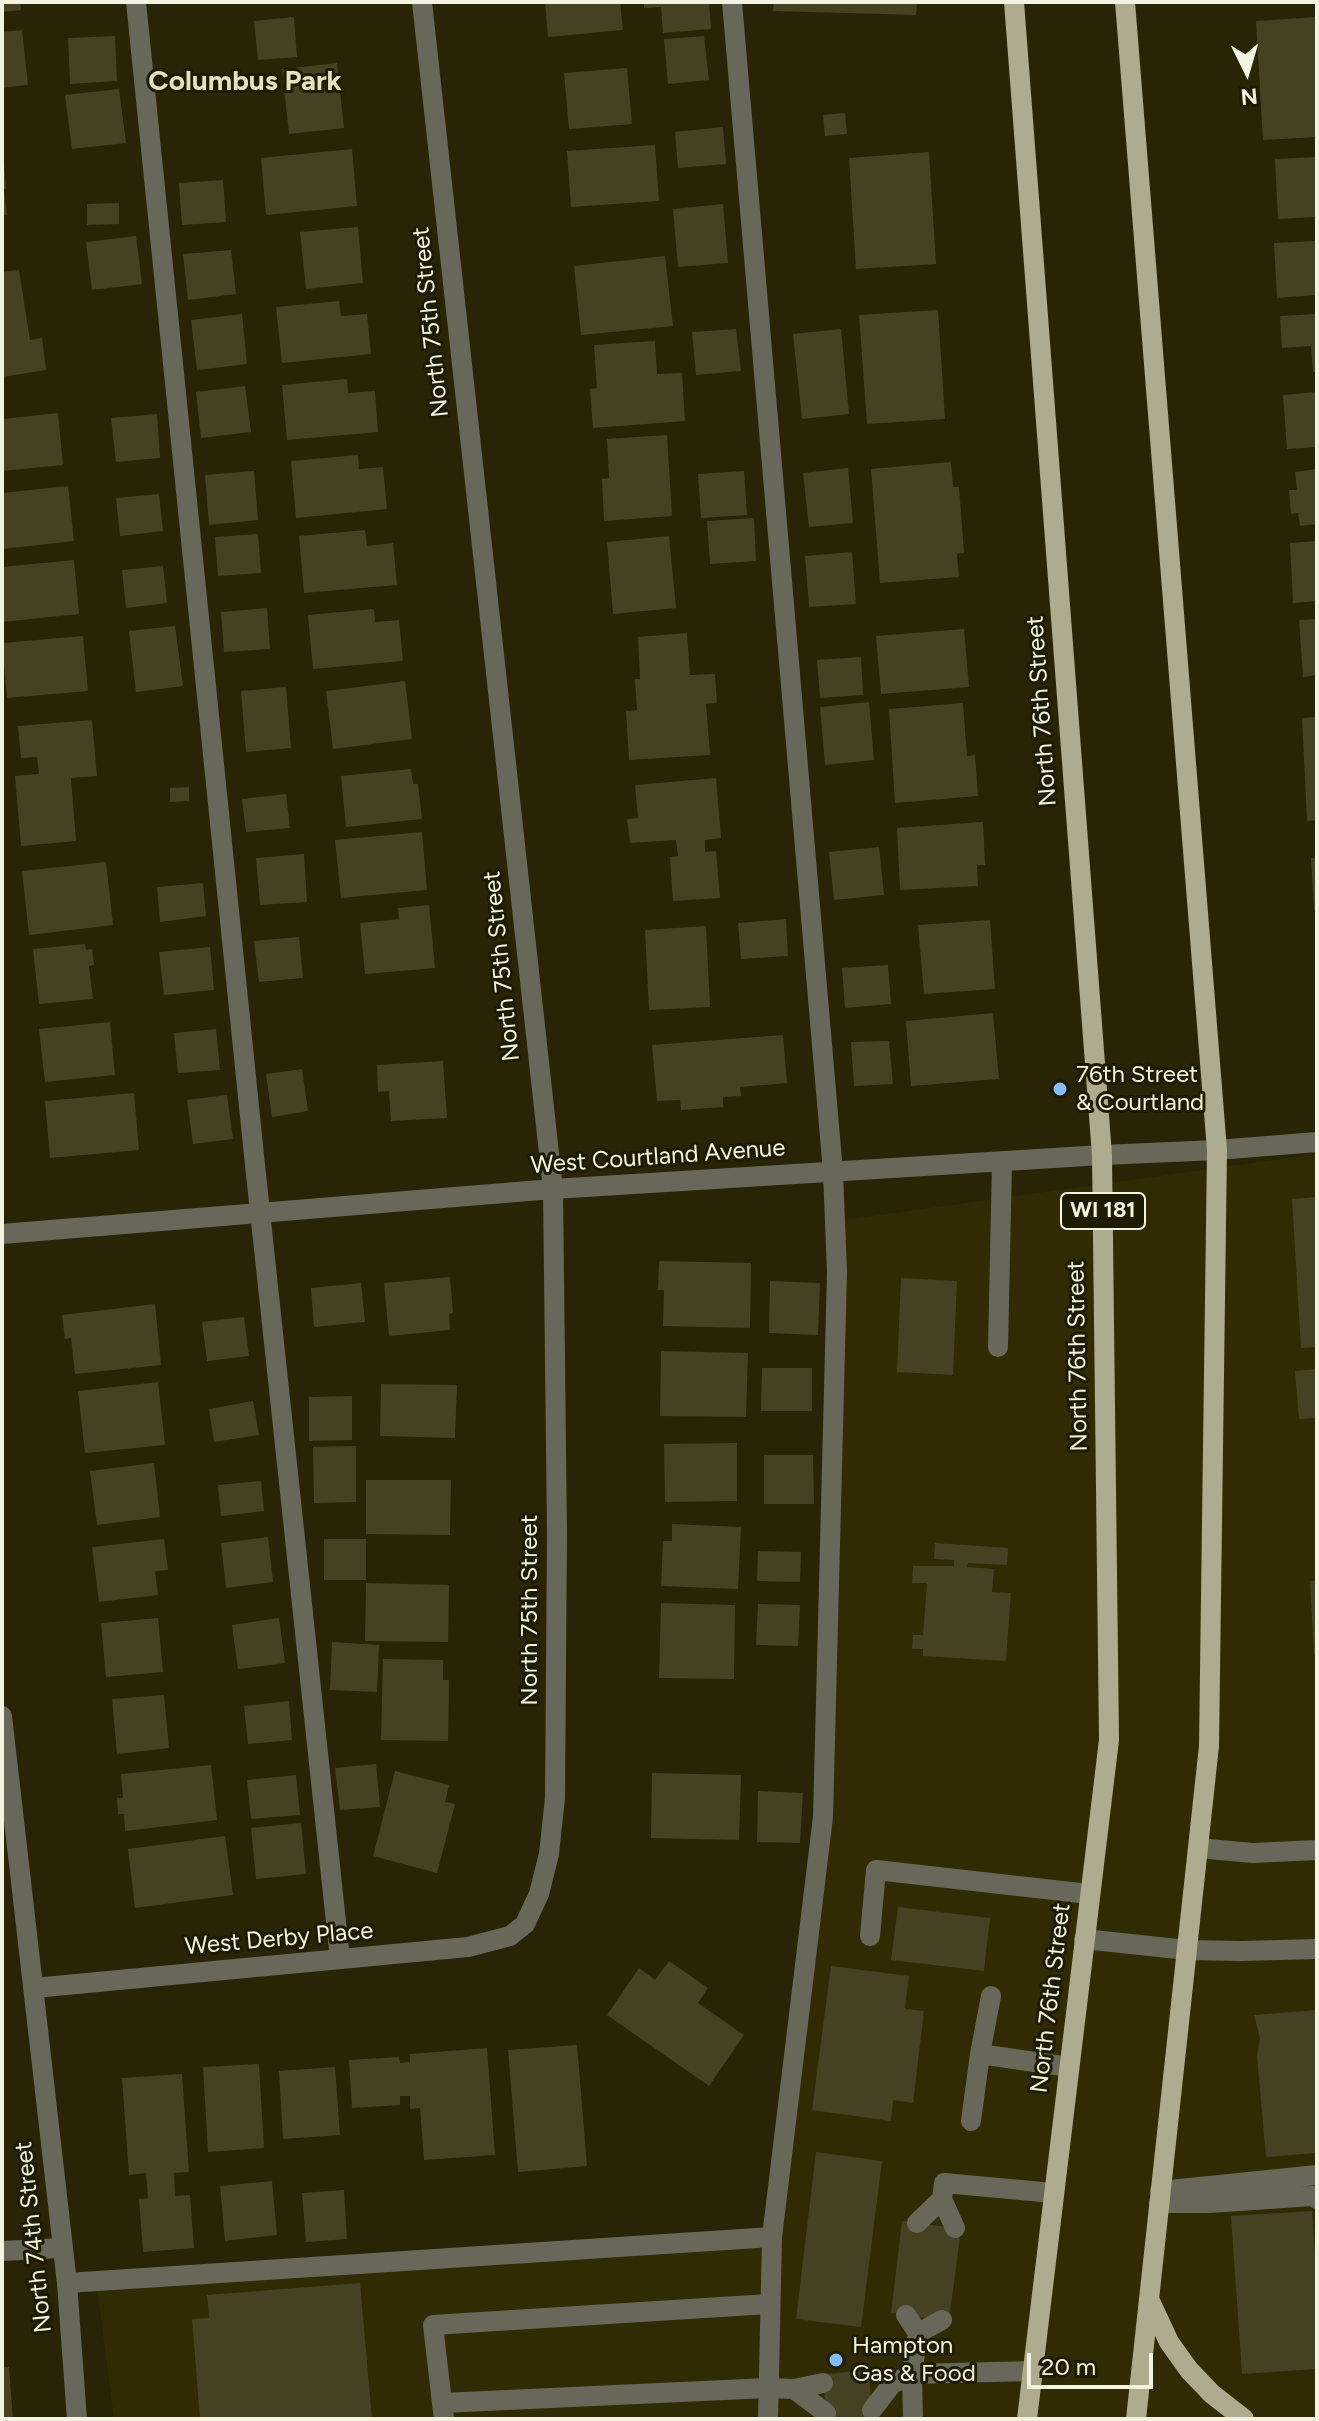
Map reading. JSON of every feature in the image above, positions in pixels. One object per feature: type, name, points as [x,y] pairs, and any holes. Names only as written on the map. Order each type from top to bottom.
[{"type":"main road","name":"North 76th Street","points":[[1014,2],[1102,1155],[1109,1740],[1027,2419]]},
{"type":"main road","points":[[1125,2],[1217,1150],[1209,1746],[1136,2419]]},
{"type":"main road","points":[[1148,2298],[1169,2342],[1189,2370],[1232,2412],[1244,2419]]},
{"type":"street","points":[[136,2],[340,1959]]},
{"type":"street","name":"North 75th Street","points":[[422,2],[553,1189],[557,1534],[555,1798],[543,1881],[525,1924]]},
{"type":"street","points":[[732,2],[833,1172],[837,1272],[823,1817],[772,2237],[768,2419]]},
{"type":"street","name":"West Courtland Avenue","points":[[2,1234],[553,1189],[1317,1142]]},
{"type":"street","points":[[998,1347],[1002,1162]]},
{"type":"street","name":"North 74th Street","points":[[2,1716],[67,2283],[77,2419]]},
{"type":"street","points":[[1198,1848],[1253,1853],[1317,1850]]},
{"type":"street","points":[[870,1936],[876,1870],[1089,1894]]},
{"type":"street","name":"West Derby Place","points":[[34,1988],[468,1947],[510,1936],[525,1924]]},
{"type":"street","points":[[1084,1939],[1187,1950],[1317,1949]]},
{"type":"street","points":[[971,2121],[991,1996]]},
{"type":"street","points":[[980,2054],[1069,2067]]},
{"type":"street","points":[[1160,2197],[1317,2175]]},
{"type":"street","points":[[955,2228],[942,2199],[944,2183],[1053,2193]]},
{"type":"street","points":[[1160,2197],[1209,2203],[1313,2196],[1317,2199]]},
{"type":"street","points":[[917,2223],[942,2199]]},
{"type":"street","points":[[67,2283],[772,2237]]},
{"type":"street","points":[[2,2251],[62,2248]]},
{"type":"street","points":[[769,2304],[433,2325],[443,2411],[768,2388],[794,2389],[823,2383]]},
{"type":"street","points":[[913,2419],[912,2324],[942,2320]]},
{"type":"street","points":[[872,2410],[892,2384],[912,2374],[1033,2371]]},
{"type":"street","points":[[870,2379],[892,2384]]},
{"type":"street","points":[[794,2389],[826,2413]]},
{"type":"shaded area","points":[[1317,1154],[1317,2419],[114,2419],[97,2289],[760,2236],[828,1817],[836,1221]]},
{"type":"building","points":[[2,2],[20,2],[21,10],[2,12]]},
{"type":"building","points":[[545,2],[620,2],[623,30],[548,37]]},
{"type":"building","points":[[644,2],[709,2],[711,29],[663,33],[661,7],[644,8]]},
{"type":"building","points":[[774,2],[917,2],[916,15],[773,11]]},
{"type":"building","points":[[294,17],[297,57],[258,60],[254,21]]},
{"type":"building","points":[[1317,17],[1317,137],[1263,140],[1256,21]]},
{"type":"building","points":[[22,30],[28,85],[2,88],[2,32]]},
{"type":"building","points":[[115,36],[117,81],[70,84],[68,38]]},
{"type":"building","points":[[704,36],[709,80],[668,84],[664,39]]},
{"type":"building","points":[[337,63],[344,128],[289,134],[282,69]]},
{"type":"building","points":[[627,68],[632,124],[569,129],[564,73]]},
{"type":"building","points":[[119,89],[126,143],[72,149],[65,95]]},
{"type":"building","points":[[845,113],[847,134],[825,136],[823,115]]},
{"type":"building","points":[[723,127],[726,164],[678,168],[675,132]]},
{"type":"building","points":[[655,145],[659,201],[571,207],[567,151]]},
{"type":"building","points":[[352,149],[357,206],[266,215],[261,158]]},
{"type":"building","points":[[929,152],[936,264],[856,269],[849,158]]},
{"type":"building","points":[[1317,157],[1317,217],[1278,219],[1275,159]]},
{"type":"building","points":[[2,164],[7,215],[2,216]]},
{"type":"building","points":[[223,180],[226,222],[182,225],[179,183]]},
{"type":"building","points":[[119,203],[119,224],[87,225],[87,204]]},
{"type":"building","points":[[723,204],[728,263],[678,267],[673,209]]},
{"type":"building","points":[[358,227],[363,283],[306,289],[300,232]]},
{"type":"building","points":[[136,236],[142,284],[92,290],[86,242]]},
{"type":"building","points":[[1317,241],[1317,295],[1277,298],[1274,243]]},
{"type":"building","points":[[231,250],[236,294],[188,300],[183,254]]},
{"type":"building","points":[[665,256],[673,326],[581,335],[574,266]]},
{"type":"building","points":[[19,270],[30,340],[42,338],[46,370],[2,377],[2,272]]},
{"type":"building","points":[[339,301],[341,316],[367,314],[371,354],[282,363],[276,307]]},
{"type":"building","points":[[938,310],[945,419],[867,424],[859,315]]},
{"type":"building","points":[[242,314],[247,364],[197,370],[191,320]]},
{"type":"building","points":[[1317,314],[1317,372],[1313,372],[1311,346],[1282,348],[1280,316]]},
{"type":"building","points":[[736,329],[741,371],[696,375],[692,332]]},
{"type":"building","points":[[841,329],[849,414],[802,419],[793,334]]},
{"type":"building","points":[[655,341],[657,374],[682,373],[685,421],[593,428],[590,389],[597,388],[594,345]]},
{"type":"building","points":[[347,379],[348,393],[375,391],[378,432],[287,440],[282,385]]},
{"type":"building","points":[[245,386],[251,432],[201,438],[196,392]]},
{"type":"building","points":[[1317,392],[1317,447],[1287,449],[1283,395]]},
{"type":"building","points":[[58,413],[63,465],[2,471],[2,419]]},
{"type":"building","points":[[157,414],[160,458],[116,462],[111,418]]},
{"type":"building","points":[[667,435],[672,516],[604,521],[602,479],[609,478],[607,439]]},
{"type":"building","points":[[358,455],[359,469],[383,467],[387,509],[296,518],[291,461]]},
{"type":"building","points":[[951,462],[953,487],[959,487],[964,553],[957,554],[959,577],[880,583],[871,469]]},
{"type":"building","points":[[848,468],[853,523],[809,527],[803,473]]},
{"type":"building","points":[[1317,469],[1317,524],[1300,526],[1298,513],[1291,514],[1289,490],[1297,490],[1295,472]]},
{"type":"building","points":[[254,471],[258,520],[209,525],[205,475]]},
{"type":"building","points":[[744,471],[747,515],[701,518],[698,474]]},
{"type":"building","points":[[68,486],[74,541],[2,549],[2,493]]},
{"type":"building","points":[[159,494],[163,531],[120,536],[116,498]]},
{"type":"building","points":[[754,518],[756,561],[710,564],[707,521]]},
{"type":"building","points":[[365,530],[367,546],[393,543],[397,585],[304,593],[299,536]]},
{"type":"building","points":[[258,534],[261,573],[218,576],[215,537]]},
{"type":"building","points":[[669,536],[676,608],[613,614],[607,542]]},
{"type":"building","points":[[1317,541],[1317,601],[1293,603],[1290,543]]},
{"type":"building","points":[[852,552],[856,604],[809,607],[805,556]]},
{"type":"building","points":[[74,560],[79,614],[2,622],[2,567]]},
{"type":"building","points":[[163,566],[167,603],[126,608],[122,570]]},
{"type":"building","points":[[267,608],[270,649],[224,652],[221,612]]},
{"type":"building","points":[[374,609],[375,622],[399,620],[403,661],[313,669],[308,615]]},
{"type":"building","points":[[1317,619],[1317,675],[1303,677],[1299,620]]},
{"type":"building","points":[[175,626],[183,686],[136,692],[129,631]]},
{"type":"building","points":[[964,629],[969,687],[881,694],[876,636]]},
{"type":"building","points":[[687,633],[690,675],[715,674],[717,703],[706,704],[710,755],[629,760],[626,711],[637,710],[635,679],[640,679],[638,637]]},
{"type":"building","points":[[83,636],[88,691],[7,698],[2,643]]},
{"type":"building","points":[[861,657],[863,695],[820,698],[817,660]]},
{"type":"building","points":[[405,681],[412,739],[333,749],[326,691]]},
{"type":"building","points":[[286,687],[291,748],[246,752],[241,691]]},
{"type":"building","points":[[869,702],[874,760],[825,765],[820,707]]},
{"type":"building","points":[[963,703],[967,756],[975,755],[978,796],[895,803],[889,709]]},
{"type":"building","points":[[1317,717],[1317,820],[1307,821],[1302,718]]},
{"type":"building","points":[[92,720],[97,776],[71,778],[76,841],[21,846],[15,776],[39,774],[37,757],[21,758],[18,726]]},
{"type":"building","points":[[411,769],[413,784],[418,784],[422,819],[346,827],[341,776]]},
{"type":"building","points":[[716,778],[721,838],[705,840],[705,852],[716,851],[720,898],[673,901],[670,857],[678,856],[676,840],[630,843],[627,819],[638,818],[635,785]]},
{"type":"building","points":[[189,787],[189,801],[170,802],[170,788]]},
{"type":"building","points":[[286,794],[290,828],[246,832],[242,799]]},
{"type":"building","points":[[983,822],[985,865],[977,865],[978,886],[900,890],[897,828]]},
{"type":"building","points":[[422,832],[427,890],[341,898],[335,840]]},
{"type":"building","points":[[879,847],[884,895],[834,900],[829,852]]},
{"type":"building","points":[[304,854],[307,902],[260,905],[256,858]]},
{"type":"building","points":[[1311,858],[1317,858],[1317,910],[1314,910]]},
{"type":"building","points":[[106,862],[113,925],[29,935],[22,871]]},
{"type":"building","points":[[203,883],[206,916],[160,922],[157,887]]},
{"type":"building","points":[[429,905],[435,968],[365,974],[360,923],[399,919],[398,908]]},
{"type":"building","points":[[786,919],[788,956],[741,959],[738,923]]},
{"type":"building","points":[[990,920],[995,989],[924,994],[918,925]]},
{"type":"building","points":[[706,926],[710,1007],[649,1010],[645,930]]},
{"type":"building","points":[[299,937],[303,978],[259,982],[254,941]]},
{"type":"building","points":[[85,944],[86,950],[92,949],[94,965],[89,966],[93,999],[39,1004],[33,949]]},
{"type":"building","points":[[210,947],[214,990],[164,995],[159,952]]},
{"type":"building","points":[[888,965],[891,1004],[845,1008],[842,968]]},
{"type":"building","points":[[993,1013],[999,1079],[911,1086],[906,1021]]},
{"type":"building","points":[[110,1022],[115,1075],[45,1082],[39,1029]]},
{"type":"building","points":[[216,1029],[220,1070],[178,1073],[174,1033]]},
{"type":"building","points":[[783,1035],[787,1083],[740,1087],[741,1096],[723,1097],[723,1107],[681,1110],[680,1100],[657,1101],[652,1045]]},
{"type":"building","points":[[889,1041],[893,1084],[854,1086],[851,1042]]},
{"type":"building","points":[[443,1061],[447,1118],[391,1121],[389,1091],[378,1092],[377,1065]]},
{"type":"building","points":[[302,1069],[308,1111],[272,1117],[266,1074]]},
{"type":"building","points":[[134,1093],[139,1150],[50,1158],[45,1101]]},
{"type":"building","points":[[227,1095],[233,1139],[193,1144],[187,1100]]},
{"type":"building","points":[[1317,1197],[1317,1347],[1301,1348],[1292,1199]]},
{"type":"building","points":[[659,1261],[751,1263],[750,1328],[663,1326],[664,1290],[658,1290]]},
{"type":"building","points":[[450,1277],[453,1313],[449,1314],[450,1330],[389,1336],[384,1283]]},
{"type":"building","points":[[901,1278],[957,1281],[953,1375],[897,1372]]},
{"type":"building","points":[[770,1281],[820,1283],[818,1335],[769,1333]]},
{"type":"building","points":[[361,1283],[365,1322],[314,1327],[311,1288]]},
{"type":"building","points":[[155,1304],[161,1365],[75,1374],[71,1338],[65,1339],[62,1315]]},
{"type":"building","points":[[244,1317],[249,1356],[207,1361],[202,1322]]},
{"type":"building","points":[[661,1351],[748,1353],[746,1417],[660,1416]]},
{"type":"building","points":[[762,1368],[812,1368],[812,1411],[761,1411]]},
{"type":"building","points":[[1317,1369],[1317,1418],[1299,1419],[1295,1371]]},
{"type":"building","points":[[158,1382],[165,1445],[85,1453],[78,1391]]},
{"type":"building","points":[[381,1384],[457,1385],[455,1438],[380,1436]]},
{"type":"building","points":[[352,1396],[352,1440],[309,1441],[309,1397]]},
{"type":"building","points":[[253,1401],[259,1435],[214,1442],[209,1409]]},
{"type":"building","points":[[737,1443],[737,1501],[665,1502],[664,1444]]},
{"type":"building","points":[[356,1446],[356,1502],[314,1503],[313,1447]]},
{"type":"building","points":[[764,1455],[813,1455],[814,1504],[764,1504]]},
{"type":"building","points":[[154,1463],[160,1517],[97,1525],[90,1471]]},
{"type":"building","points":[[366,1480],[451,1480],[450,1535],[366,1534]]},
{"type":"building","points":[[261,1481],[264,1511],[221,1516],[218,1485]]},
{"type":"building","points":[[672,1524],[741,1527],[738,1589],[661,1586],[663,1541],[672,1541]]},
{"type":"building","points":[[268,1537],[273,1582],[226,1588],[221,1543]]},
{"type":"building","points":[[164,1539],[168,1570],[155,1571],[158,1595],[99,1602],[92,1547]]},
{"type":"building","points":[[324,1539],[366,1539],[366,1580],[324,1580]]},
{"type":"building","points":[[935,1543],[1008,1548],[1007,1565],[968,1563],[967,1567],[994,1569],[992,1592],[1011,1593],[1006,1661],[923,1656],[923,1649],[912,1649],[913,1635],[923,1635],[927,1583],[912,1583],[913,1566],[954,1566],[954,1560],[934,1559]]},
{"type":"building","points":[[758,1551],[801,1552],[800,1582],[757,1581]]},
{"type":"building","points":[[1317,1580],[1317,1655],[1314,1655],[1310,1581]]},
{"type":"building","points":[[366,1583],[449,1585],[448,1642],[365,1641]]},
{"type":"building","points":[[661,1603],[735,1605],[734,1679],[659,1678]]},
{"type":"building","points":[[758,1604],[800,1605],[798,1646],[756,1645]]},
{"type":"building","points":[[158,1618],[163,1672],[106,1677],[101,1623]]},
{"type":"building","points":[[279,1618],[285,1663],[238,1669],[232,1625]]},
{"type":"building","points":[[332,1642],[379,1645],[377,1692],[330,1690]]},
{"type":"building","points":[[383,1659],[443,1660],[443,1680],[449,1680],[448,1741],[381,1740]]},
{"type":"building","points":[[164,1695],[169,1748],[117,1754],[112,1699]]},
{"type":"building","points":[[289,1701],[292,1740],[248,1744],[244,1706]]},
{"type":"building","points":[[376,1764],[380,1807],[340,1810],[335,1768]]},
{"type":"building","points":[[211,1765],[217,1820],[125,1831],[124,1814],[118,1814],[117,1798],[123,1798],[121,1774]]},
{"type":"building","points":[[395,1771],[449,1785],[445,1802],[455,1804],[437,1873],[373,1856]]},
{"type":"building","points":[[652,1773],[741,1775],[739,1840],[651,1838]]},
{"type":"building","points":[[296,1775],[300,1815],[251,1819],[247,1780]]},
{"type":"building","points":[[758,1791],[803,1793],[800,1843],[757,1842]]},
{"type":"building","points":[[301,1823],[306,1874],[256,1879],[251,1828]]},
{"type":"building","points":[[225,1836],[233,1895],[135,1908],[128,1849]]},
{"type":"building","points":[[898,1907],[990,1918],[984,1971],[891,1960]]},
{"type":"building","points":[[669,1961],[708,1988],[698,2003],[744,2035],[709,2086],[607,2015],[639,1968],[655,1980]]},
{"type":"building","points":[[831,1966],[909,1976],[905,2009],[924,2011],[913,2103],[893,2100],[891,2121],[812,2110]]},
{"type":"building","points":[[1317,2010],[1317,2153],[1266,2157],[1257,2056],[1260,2038],[1254,2015]]},
{"type":"building","points":[[577,2045],[587,2166],[518,2172],[508,2050]]},
{"type":"building","points":[[487,2048],[495,2155],[424,2160],[420,2108],[410,2109],[410,2096],[400,2096],[400,2105],[352,2108],[349,2060],[399,2057],[400,2063],[410,2062],[410,2054]]},
{"type":"building","points":[[259,2064],[264,2148],[208,2152],[203,2067]]},
{"type":"building","points":[[335,2067],[340,2135],[283,2139],[279,2071]]},
{"type":"building","points":[[182,2074],[189,2172],[174,2173],[175,2196],[190,2195],[194,2248],[143,2252],[139,2199],[148,2198],[146,2173],[129,2175],[122,2078]]},
{"type":"building","points":[[816,2152],[882,2161],[861,2327],[796,2319]]},
{"type":"building","points":[[272,2181],[277,2235],[225,2241],[220,2186]]},
{"type":"building","points":[[344,2190],[347,2239],[306,2242],[302,2193]]},
{"type":"building","points":[[1312,2211],[1317,2281],[1317,2369],[1242,2374],[1231,2216]]},
{"type":"building","points":[[902,2221],[961,2229],[949,2321],[891,2313]]},
{"type":"building","points":[[360,2283],[372,2419],[200,2419],[192,2319],[209,2318],[207,2295]]},
{"type":"building","points":[[2,2367],[9,2367],[13,2419],[2,2419]]},
{"type":"building","points":[[869,2370],[872,2419],[826,2419],[823,2374]]},
{"type":"place","name":"76th Street & Courtland","points":[[1060,1089]]},
{"type":"place","name":"Hampton Gas & Food","points":[[836,2360]]},
{"type":"district","name":"Columbus Park","points":[[245,82]]}]
